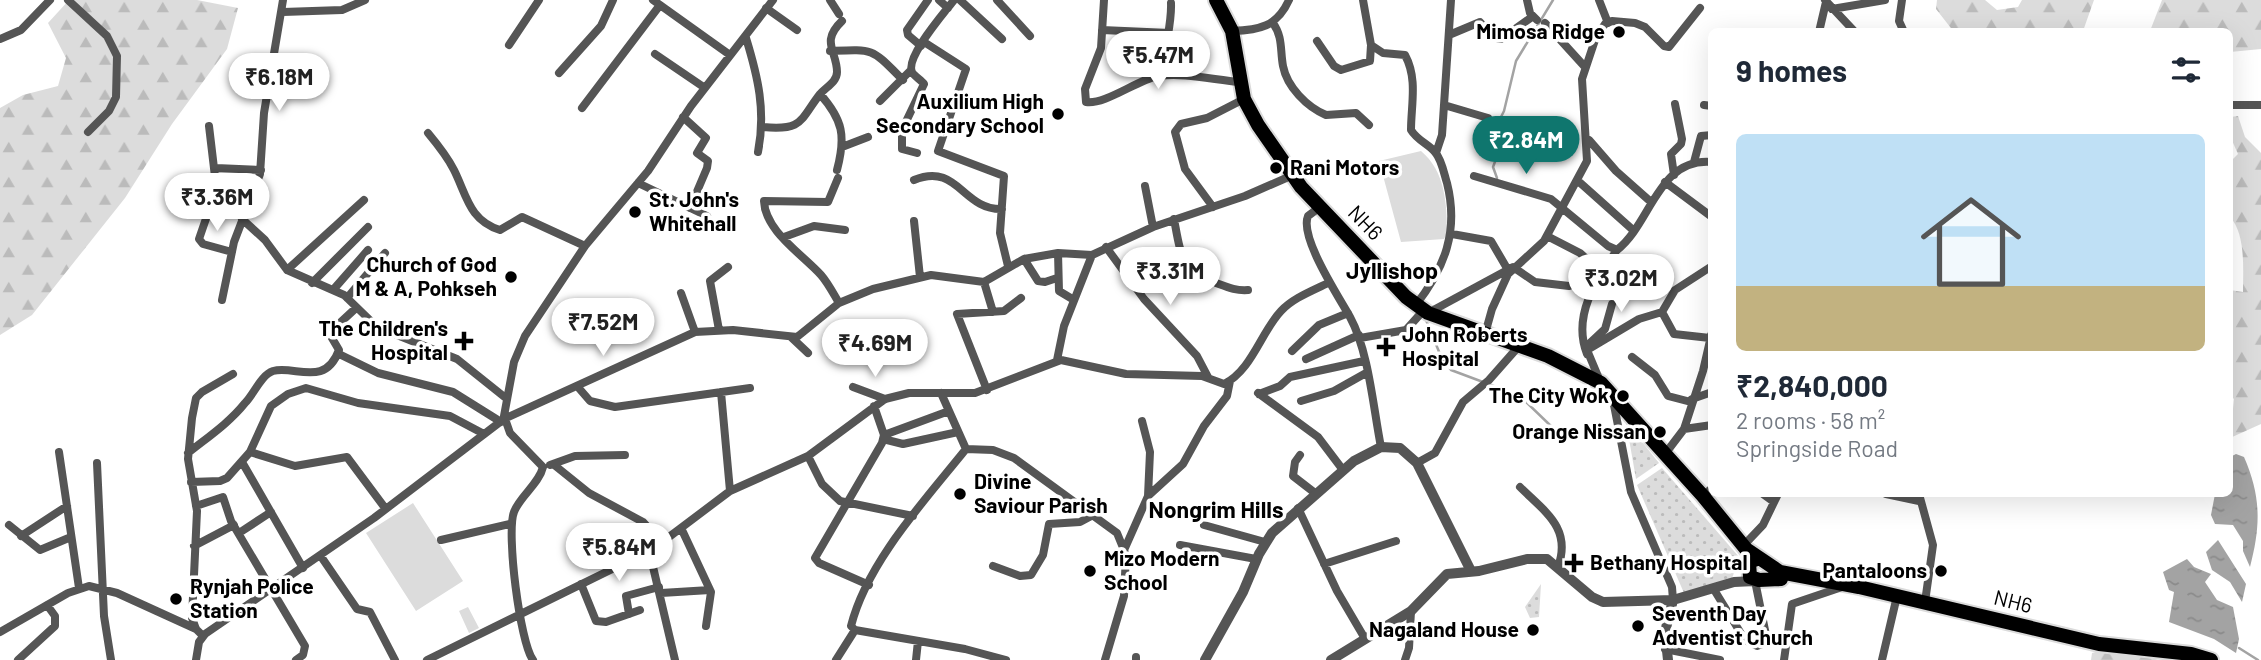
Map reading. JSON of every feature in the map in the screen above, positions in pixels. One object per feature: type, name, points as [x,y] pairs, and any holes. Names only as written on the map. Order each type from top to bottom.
[{"type":"highway","name":"NH6","points":[[1216,0],[1232,32],[1244,99],[1293,175],[1320,207],[1422,310],[1577,369],[1606,388],[1665,454],[1707,492]]},
{"type":"highway","name":"NH6","points":[[1710,497],[1751,564],[1779,576],[1848,585],[2099,644],[2191,654],[2211,660]]},
{"type":"highway","name":"NH6","points":[[1751,564],[1779,576]]},
{"type":"street","points":[[0,39],[21,30],[50,0]]},
{"type":"street","points":[[68,0],[107,36],[117,56],[116,97],[110,111],[88,132]]},
{"type":"street","points":[[222,300],[232,252],[261,170],[264,113],[283,0]]},
{"type":"street","points":[[283,12],[342,10],[365,0]]},
{"type":"street","points":[[509,45],[538,0]]},
{"type":"street","points":[[559,73],[601,26],[613,0]]},
{"type":"street","points":[[763,128],[783,128],[799,123],[809,114],[820,94],[837,75],[830,51],[834,27],[840,18],[830,0]]},
{"type":"street","points":[[928,0],[907,30],[908,35],[966,69],[939,154],[1004,176],[1000,233],[1008,266]]},
{"type":"street","points":[[939,0],[948,8]]},
{"type":"street","points":[[880,101],[911,70],[934,23],[954,0]]},
{"type":"street","points":[[960,0],[1002,39]]},
{"type":"street","points":[[997,0],[1030,36]]},
{"type":"street","points":[[1104,0],[1098,61],[1085,89],[1086,102],[1097,101],[1147,79],[1165,75],[1240,82]]},
{"type":"street","points":[[1232,32],[1259,30],[1273,23],[1289,0]]},
{"type":"street","points":[[1317,41],[1334,66],[1341,70],[1370,61],[1371,45],[1363,0]]},
{"type":"street","points":[[1436,153],[1442,135],[1451,0]]},
{"type":"street","points":[[1527,0],[1538,20],[1585,67]]},
{"type":"street","points":[[1599,0],[1608,23]]},
{"type":"street","points":[[1828,4],[1885,0]]},
{"type":"street","points":[[1902,0],[1899,21],[1902,28]]},
{"type":"street","points":[[582,108],[657,2],[730,55]]},
{"type":"street","points":[[502,420],[514,362],[525,336],[586,246],[638,183],[683,117],[746,38],[770,3],[797,30]]},
{"type":"street","points":[[1165,75],[1163,55],[1169,33],[1171,3]]},
{"type":"street","points":[[1820,28],[1828,4]]},
{"type":"street","points":[[1828,4],[1851,28]]},
{"type":"street","points":[[1422,310],[1511,268],[1534,252],[1547,236],[1587,161],[1588,138],[1582,90],[1585,67],[1596,37],[1608,23],[1635,23],[1645,27],[1664,46],[1669,47],[1700,8]]},
{"type":"street","points":[[1449,35],[1480,22],[1493,37],[1501,39],[1538,20]]},
{"type":"street","points":[[1273,23],[1279,33],[1284,70],[1301,97],[1326,116],[1356,113],[1364,118],[1368,125]]},
{"type":"street","points":[[1102,30],[1169,33]]},
{"type":"street","points":[[746,38],[760,86],[763,128],[758,152]]},
{"type":"street","points":[[1306,359],[1360,336],[1406,330],[1422,310],[1452,234],[1451,204],[1436,153],[1411,130],[1413,90],[1405,55],[1383,54],[1371,45]]},
{"type":"street","points":[[830,51],[874,51],[902,80]]},
{"type":"street","points":[[655,54],[705,88]]},
{"type":"street","points":[[911,70],[924,84],[902,130],[902,149],[917,153]]},
{"type":"street","points":[[820,94],[838,116],[842,148],[838,174],[828,202],[764,201],[768,218],[783,237],[829,279],[839,303]]},
{"type":"street","points":[[1213,207],[1185,169],[1175,132],[1181,124],[1207,118],[1244,99]]},
{"type":"street","points":[[1444,104],[1488,118]]},
{"type":"street","points":[[1674,175],[1671,153],[1681,144],[1682,139],[1675,104]]},
{"type":"street","points":[[2233,105],[2261,105]]},
{"type":"street","points":[[683,117],[706,138],[697,153],[708,161],[690,208]]},
{"type":"street","points":[[209,126],[218,202]]},
{"type":"street","points":[[428,133],[446,155],[471,211],[480,220],[500,230],[522,217],[586,246]]},
{"type":"street","points":[[1694,162],[1702,136],[1708,135]]},
{"type":"street","points":[[842,148],[868,137]]},
{"type":"street","points":[[1588,138],[1616,172],[1651,202]]},
{"type":"street","points":[[1708,162],[1694,162],[1665,182],[1601,272],[1584,312],[1581,336],[1606,388],[1631,492],[1672,587],[1673,600],[1666,623],[1665,656],[1720,660]]},
{"type":"street","points":[[216,168],[261,170]]},
{"type":"street","points":[[914,180],[931,175],[944,177],[955,183],[979,206],[1002,209]]},
{"type":"street","points":[[196,660],[203,636],[303,568],[502,420],[695,332],[719,330],[791,338],[802,336],[839,303],[873,289],[939,275],[984,282],[1024,259],[1058,253],[1092,255],[1153,227],[1213,207],[1293,175]]},
{"type":"street","points":[[1474,176],[1540,195],[1563,208],[1608,246],[1617,250]]},
{"type":"street","points":[[1577,180],[1633,230]]},
{"type":"street","points":[[1665,182],[1708,214]]},
{"type":"street","points":[[638,183],[706,216]]},
{"type":"street","points":[[1145,186],[1153,227]]},
{"type":"street","points":[[287,270],[364,200]]},
{"type":"street","points":[[218,202],[244,215],[287,270],[347,298],[377,327],[457,359],[481,375],[507,399]]},
{"type":"street","points":[[218,202],[210,207],[200,239],[204,244],[232,252]]},
{"type":"street","points":[[1320,207],[1308,216],[1306,227],[1328,283],[1360,336],[1381,447]]},
{"type":"street","points":[[1174,219],[1180,251],[1188,268],[1229,288],[1248,290]]},
{"type":"street","points":[[914,220],[920,277]]},
{"type":"street","points":[[312,282],[368,226]]},
{"type":"street","points":[[783,237],[814,226],[845,230]]},
{"type":"street","points":[[1452,234],[1492,241],[1511,268],[1535,282],[1569,286]]},
{"type":"street","points":[[1547,236],[1580,253],[1601,272]]},
{"type":"street","points":[[1107,247],[1144,299],[1196,356],[1208,377]]},
{"type":"street","points":[[333,290],[368,250]]},
{"type":"street","points":[[347,298],[385,253]]},
{"type":"street","points":[[1058,253],[1059,291],[1074,300]]},
{"type":"street","points":[[1057,360],[1060,340],[1092,255]]},
{"type":"street","points":[[1024,259],[1038,281],[1057,278]]},
{"type":"street","points":[[719,330],[710,281],[728,267]]},
{"type":"street","points":[[1485,334],[1492,309],[1511,268]]},
{"type":"street","points":[[1586,351],[1639,319],[1662,312],[1675,290],[1708,269]]},
{"type":"street","points":[[984,282],[993,312]]},
{"type":"street","points":[[1148,496],[1182,464],[1204,426],[1227,396],[1230,381],[1254,352],[1280,312],[1288,304],[1328,283]]},
{"type":"street","points":[[681,293],[695,332]]},
{"type":"street","points":[[987,390],[957,314],[1009,309],[1021,298]]},
{"type":"street","points":[[1586,351],[1605,329],[1612,304]]},
{"type":"street","points":[[356,308],[329,333],[338,354],[378,373],[453,392],[502,420],[510,433],[543,467]]},
{"type":"street","points":[[1662,312],[1674,334],[1708,335]]},
{"type":"street","points":[[1292,351],[1319,325],[1348,313]]},
{"type":"street","points":[[791,338],[808,353]]},
{"type":"street","points":[[1418,463],[1435,453],[1463,402],[1489,380],[1519,346]]},
{"type":"street","points":[[1665,454],[1684,429],[1708,348]]},
{"type":"street","points":[[188,453],[244,405],[267,374],[278,370],[316,373],[338,354]]},
{"type":"street","points":[[1632,357],[1655,375],[1668,396],[1692,401],[1708,393]]},
{"type":"street","points":[[427,660],[649,550],[682,530],[730,491],[808,456],[885,399],[909,393],[968,394],[987,390],[1057,360],[1126,373],[1182,373],[1208,377],[1220,384],[1230,381]]},
{"type":"street","points":[[1343,470],[1318,437],[1258,394],[1279,386],[1290,377],[1364,361]]},
{"type":"street","points":[[1301,401],[1328,393],[1366,373]]},
{"type":"street","points":[[195,629],[192,618],[196,506],[188,453],[196,398],[209,386],[233,374]]},
{"type":"street","points":[[576,386],[590,401],[606,406],[750,388]]},
{"type":"street","points":[[853,387],[885,399]]},
{"type":"street","points":[[191,482],[220,481],[227,478],[250,452],[271,406],[288,394],[306,388],[365,405],[450,416],[484,434]]},
{"type":"street","points":[[721,392],[730,491]]},
{"type":"street","points":[[941,393],[966,449]]},
{"type":"street","points":[[874,406],[883,437]]},
{"type":"street","points":[[869,585],[820,563],[815,558],[883,437],[949,411]]},
{"type":"street","points":[[1105,660],[1124,601],[1125,548],[1148,496],[1151,465],[1142,421]]},
{"type":"street","points":[[1684,429],[1708,426]]},
{"type":"street","points":[[883,437],[903,444],[958,432]]},
{"type":"street","points":[[1205,660],[1243,592],[1265,542],[1298,508],[1343,470],[1381,447],[1400,448],[1418,463],[1471,572]]},
{"type":"street","points":[[966,449],[993,450],[1014,458],[1095,514],[1117,533],[1125,548]]},
{"type":"street","points":[[966,449],[913,516],[869,585],[851,626],[855,630],[1006,660]]},
{"type":"street","points":[[59,452],[79,587]]},
{"type":"street","points":[[250,452],[295,466],[347,457],[385,508]]},
{"type":"street","points":[[533,660],[527,649],[521,615],[510,524],[516,507],[543,467],[575,456],[625,455]]},
{"type":"street","points":[[1300,455],[1295,463],[1293,476],[1315,493]]},
{"type":"street","points":[[808,456],[827,491],[846,503],[913,516]]},
{"type":"street","points":[[242,462],[303,568]]},
{"type":"street","points":[[97,463],[104,616],[111,660]]},
{"type":"street","points":[[553,464],[589,493],[643,522],[662,542]]},
{"type":"street","points":[[1520,486],[1558,526],[1564,551],[1558,567]]},
{"type":"street","points":[[1919,497],[1933,545],[1925,602]]},
{"type":"street","points":[[196,506],[223,498],[234,525],[305,646],[303,655],[296,660]]},
{"type":"street","points":[[1331,660],[1364,637],[1411,611],[1447,574],[1471,572],[1539,558],[1558,567],[1597,601],[1673,600],[1734,582],[1751,564],[1763,525],[1776,498]]},
{"type":"street","points":[[21,536],[67,506]]},
{"type":"street","points":[[1298,508],[1324,564],[1364,637]]},
{"type":"street","points":[[239,533],[271,512]]},
{"type":"street","points":[[993,566],[1020,576],[1031,575],[1043,555],[1049,524],[1080,522],[1095,514]]},
{"type":"street","points":[[441,540],[510,524]]},
{"type":"street","points":[[9,525],[40,550],[71,537]]},
{"type":"street","points":[[194,546],[234,525]]},
{"type":"street","points":[[1204,525],[1265,542]]},
{"type":"street","points":[[682,530],[710,590],[706,626]]},
{"type":"street","points":[[1324,564],[1396,541]]},
{"type":"street","points":[[1180,545],[1256,559]]},
{"type":"street","points":[[649,550],[675,660]]},
{"type":"street","points":[[320,555],[357,609],[370,612],[395,660]]},
{"type":"street","points":[[1713,588],[1745,640],[1757,646],[1765,643],[1766,635],[1751,564]]},
{"type":"street","points":[[581,584],[596,621],[606,622],[639,610]]},
{"type":"street","points":[[1784,660],[1793,604],[1848,585]]},
{"type":"street","points":[[0,632],[79,587],[104,589],[187,623],[203,636]]},
{"type":"street","points":[[629,614],[626,596],[660,590],[710,590]]},
{"type":"street","points":[[1882,660],[1896,596]]},
{"type":"street","points":[[18,660],[55,626],[55,616],[47,605]]},
{"type":"street","points":[[1405,660],[1409,648],[1411,611]]},
{"type":"street","points":[[836,660],[855,630]]},
{"type":"street","points":[[916,660],[918,641]]},
{"type":"green space","points":[[69,0],[197,0],[238,8],[227,49],[172,124],[125,198],[32,315],[0,335],[0,108],[23,95],[58,86],[66,58],[48,23]]},
{"type":"green space","points":[[1937,0],[1985,0],[1997,10],[2018,7],[2022,0],[2094,0],[2084,28],[1951,28],[1936,9]]},
{"type":"green space","points":[[2162,0],[2261,0],[2261,49],[2233,52],[2233,28],[2151,28]]},
{"type":"green space","points":[[2238,116],[2245,137],[2261,153],[2261,424],[2233,437],[2233,290],[2243,292],[2243,263],[2239,233],[2233,221],[2233,159],[2238,154],[2233,143],[2233,117]]},
{"type":"green space","points":[[1421,151],[1440,178],[1445,199],[1447,233],[1444,239],[1401,242],[1379,161]]},
{"type":"green space","points":[[1626,422],[1659,463],[1636,479]]},
{"type":"green space","points":[[1662,468],[1740,558],[1732,578],[1684,593],[1637,485]]},
{"type":"green space","points":[[413,503],[463,581],[416,611],[366,533]]},
{"type":"green space","points":[[1541,584],[1539,617],[1530,618],[1525,607]]},
{"type":"green space","points":[[468,607],[479,628],[469,633],[459,611]]},
{"type":"green space","points":[[2099,651],[2158,660],[2091,660],[2092,653]]},
{"type":"water","points":[[2233,456],[2244,457],[2254,485],[2258,511],[2250,567],[2243,551],[2243,541],[2233,525],[2215,524],[2211,515],[2214,497],[2233,497]]},
{"type":"water","points":[[2218,540],[2246,584],[2242,602],[2230,582],[2212,570],[2206,552]]},
{"type":"water","points":[[2187,559],[2194,567],[2211,574],[2205,582],[2217,600],[2233,607],[2239,639],[2236,653],[2214,639],[2169,622],[2174,592],[2169,590],[2163,572]]},
{"type":"waterway","points":[[1497,178],[1493,167],[1501,146],[1496,127],[1504,111],[1516,61],[1553,0]]},
{"type":"waterway","points":[[1426,320],[1442,359],[1451,370],[1483,382]]},
{"type":"waterway","points":[[1489,384],[1522,398],[1552,427]]},
{"type":"waterway","points":[[2239,648],[2258,660]]},
{"type":"place","name":"Mimosa Ridge","points":[[1619,32]]},
{"type":"place","name":"Auxilium High Secondary School","points":[[1058,114]]},
{"type":"place","name":"Rani Motors","points":[[1276,168]]},
{"type":"place","name":"St. John's Whitehall","points":[[635,212]]},
{"type":"place","name":"Church of God M & A, Pohkseh","points":[[511,277]]},
{"type":"place","name":"The Children's Hospital","points":[[464,341]]},
{"type":"place","name":"John Roberts Hospital","points":[[1386,347]]},
{"type":"place","name":"The City Wok","points":[[1623,396]]},
{"type":"place","name":"Orange Nissan","points":[[1660,432]]},
{"type":"place","name":"Divine Saviour Parish","points":[[960,494]]},
{"type":"place","name":"Bethany Hospital","points":[[1574,563]]},
{"type":"place","name":"Mizo Modern School","points":[[1090,571]]},
{"type":"place","name":"Pantaloons","points":[[1941,571]]},
{"type":"place","name":"Rynjah Police Station","points":[[176,599]]},
{"type":"place","name":"Seventh Day Adventist Church","points":[[1638,626]]},
{"type":"place","name":"Nagaland House","points":[[1533,630]]},
{"type":"district","name":"Jyllishop","points":[[1392,271]]},
{"type":"district","name":"Nongrim Hills","points":[[1216,510]]}]
